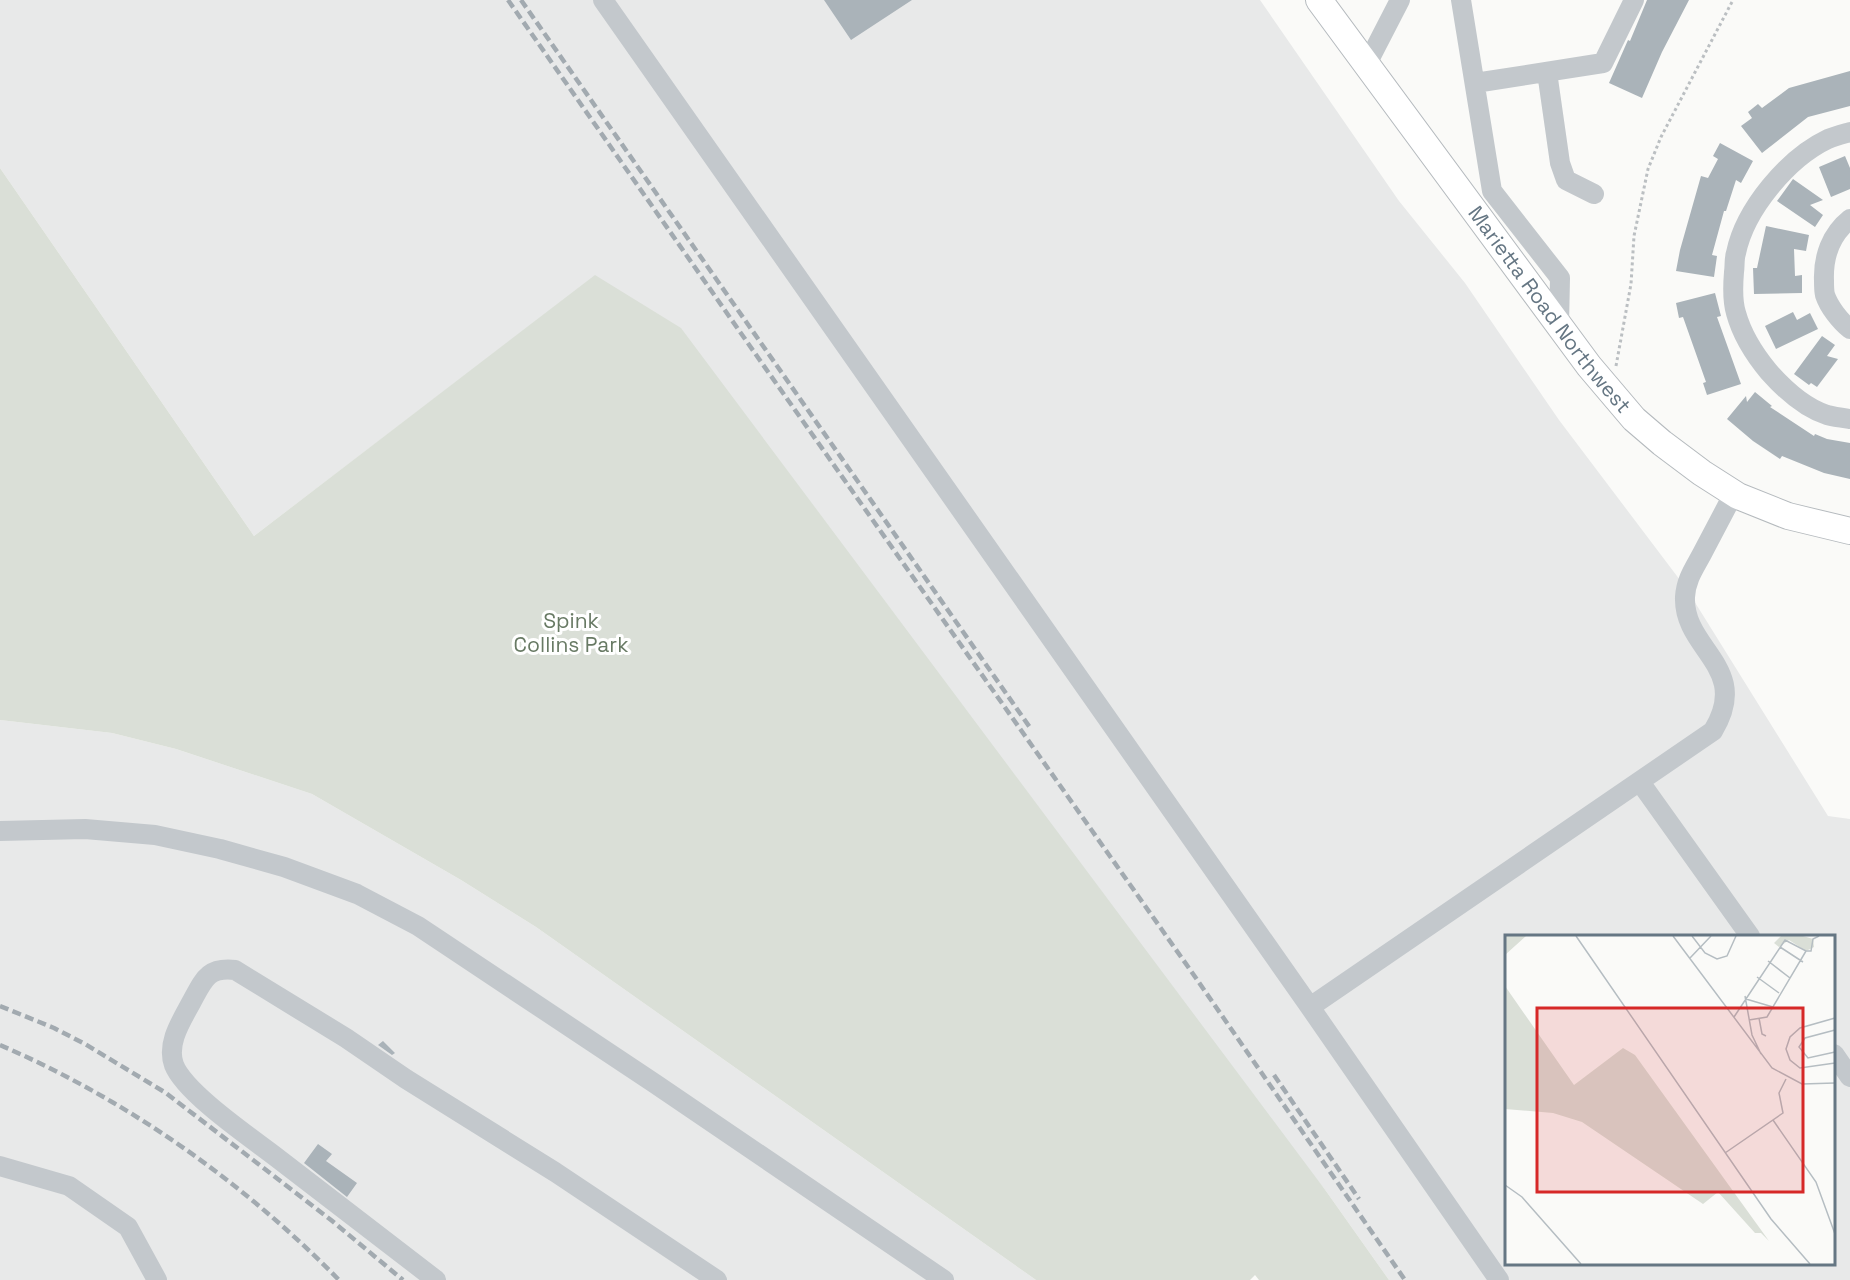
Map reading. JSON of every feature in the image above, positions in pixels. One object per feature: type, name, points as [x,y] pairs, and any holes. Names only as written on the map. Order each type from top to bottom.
[{"type":"main road","name":"Marietta Road Northwest","points":[[1319,0],[1589,366],[1635,419],[1702,473],[1734,493],[1788,516],[1850,531]]},
{"type":"street","points":[[603,0],[1499,1280]]},
{"type":"street","points":[[1367,64],[1400,0]]},
{"type":"street","points":[[1461,0],[1492,191],[1560,278],[1559,326]]},
{"type":"street","points":[[1475,83],[1603,63],[1634,0]]},
{"type":"street","points":[[1547,72],[1560,163],[1566,180],[1594,194]]},
{"type":"street","points":[[1850,132],[1828,139],[1803,155],[1781,174],[1761,199],[1746,223],[1736,253],[1733,282],[1735,310],[1746,341],[1781,386],[1802,402],[1827,415],[1850,419]]},
{"type":"street","points":[[1850,219],[1835,235],[1827,252],[1823,270],[1824,294],[1834,311],[1850,329]]},
{"type":"street","points":[[1310,1007],[1713,731],[1725,703],[1725,690],[1709,652],[1688,621],[1686,594],[1689,576],[1734,493]]},
{"type":"street","points":[[1640,782],[1749,935]]},
{"type":"street","points":[[0,831],[85,829],[155,835],[220,849],[284,867],[357,894],[418,926],[944,1280]]},
{"type":"street","points":[[435,1280],[200,1097],[182,1080],[174,1064],[173,1040],[199,988],[213,971],[236,970],[555,1172],[717,1280]]},
{"type":"street","points":[[1835,1057],[1850,1077]]},
{"type":"street","points":[[0,1166],[69,1186],[128,1227],[157,1280]]},
{"type":"path","points":[[1617,398],[1616,366],[1631,284],[1634,236],[1648,169],[1692,75],[1733,0]]},
{"type":"shaded area","points":[[0,0],[1260,0],[1399,201],[1465,283],[1559,420],[1686,588],[1828,816],[1850,819],[1850,1280],[1389,1280],[1326,1191],[595,276],[254,536],[0,168]]},
{"type":"shaded area","points":[[0,720],[112,733],[176,749],[312,794],[461,880],[536,927],[1036,1280],[0,1280]]},
{"type":"green space","name":"Spink Collins Park","points":[[0,168],[254,536],[595,275],[681,328],[1326,1191],[1389,1280],[1259,1280],[1255,1275],[1250,1280],[1036,1280],[536,927],[461,880],[312,794],[176,749],[112,733],[0,720]]},
{"type":"building","points":[[824,0],[912,0],[851,40]]},
{"type":"building","points":[[1647,0],[1689,0],[1662,52],[1642,98],[1609,83]]},
{"type":"building","points":[[1850,71],[1850,106],[1808,117],[1762,153],[1741,126],[1752,118],[1748,112],[1758,104],[1762,108],[1789,88]]},
{"type":"building","points":[[1720,143],[1753,161],[1741,183],[1736,180],[1726,211],[1724,211],[1712,255],[1717,256],[1714,277],[1676,271],[1701,176],[1708,178],[1718,159],[1713,156]]},
{"type":"building","points":[[1845,156],[1850,168],[1850,189],[1831,197],[1819,167]]},
{"type":"building","points":[[1793,179],[1823,200],[1810,205],[1823,215],[1815,227],[1777,201]]},
{"type":"building","points":[[1766,226],[1809,235],[1806,251],[1794,249],[1795,276],[1802,275],[1802,293],[1754,294],[1753,268],[1757,268]]},
{"type":"building","points":[[1715,293],[1721,316],[1717,317],[1741,384],[1707,395],[1703,383],[1706,382],[1683,317],[1679,318],[1676,303]]},
{"type":"building","points":[[1793,312],[1797,320],[1810,313],[1818,329],[1776,349],[1765,326]]},
{"type":"building","points":[[1822,336],[1835,345],[1827,356],[1838,359],[1817,387],[1811,383],[1809,385],[1794,374]]},
{"type":"building","points":[[1755,392],[1772,406],[1770,407],[1814,436],[1815,434],[1827,439],[1850,443],[1850,479],[1824,473],[1782,456],[1780,459],[1753,441],[1727,419],[1746,396],[1747,402]]},
{"type":"building","points":[[383,1041],[395,1053],[392,1055],[378,1045]]},
{"type":"building","points":[[318,1144],[332,1154],[326,1161],[357,1183],[347,1197],[304,1163]]},
{"type":"railway","points":[[508,0],[1191,971],[1405,1280]]},
{"type":"railway","points":[[521,0],[1031,729]]},
{"type":"railway","points":[[0,1006],[54,1028],[85,1044],[166,1093],[331,1220],[403,1280]]},
{"type":"railway","points":[[0,1045],[93,1091],[181,1146],[263,1209],[339,1280]]},
{"type":"railway","points":[[1274,1075],[1359,1199]]}]
